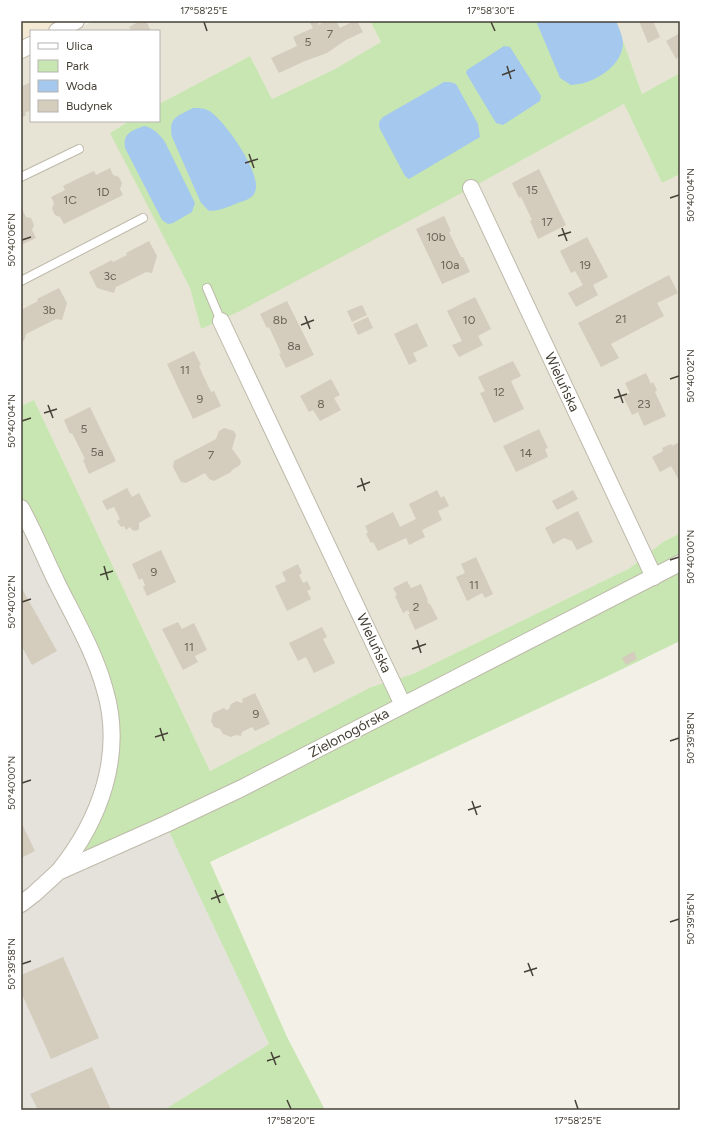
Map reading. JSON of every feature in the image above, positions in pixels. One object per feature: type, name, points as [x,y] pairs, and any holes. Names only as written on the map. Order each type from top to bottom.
[{"type":"street","points":[[59,30],[76,21]]},
{"type":"street","points":[[21,50],[30,46]]},
{"type":"street","name":"Wieluńska","points":[[471,188],[654,577]]},
{"type":"street","name":"Wieluńska","points":[[221,321],[403,705]]},
{"type":"street","points":[[21,508],[94,659],[105,689],[111,713],[111,752],[104,790],[96,812],[84,835],[72,855],[58,872]]},
{"type":"street","name":"Zielonogórska","points":[[21,904],[58,872],[193,812],[246,786],[680,563]]},
{"type":"lane","points":[[21,177],[79,149]]},
{"type":"lane","points":[[21,281],[143,218]]},
{"type":"lane","points":[[207,288],[221,321]]},
{"type":"shaded area","points":[[21,21],[62,21],[45,30],[30,30],[30,38],[21,42]]},
{"type":"shaded area","points":[[93,21],[370,21],[381,42],[335,69],[272,99],[250,56],[160,103],[160,30],[76,30]]},
{"type":"shaded area","points":[[616,21],[680,21],[680,73],[642,94]]},
{"type":"shaded area","points":[[30,54],[30,122],[127,122],[111,132],[190,288],[201,329],[452,198],[624,104],[662,183],[680,174],[680,533],[663,542],[630,568],[413,674],[371,687],[210,771],[34,400],[21,406],[21,58]]},
{"type":"shaded area","points":[[21,508],[269,1044],[164,1110],[21,1110]]},
{"type":"green space","points":[[370,21],[616,21],[642,94],[680,73],[680,174],[662,183],[624,104],[471,188],[240,311],[201,329],[190,288],[110,133],[127,122],[160,122],[160,103],[250,56],[272,99],[335,69],[381,42]]},
{"type":"green space","points":[[34,400],[210,771],[371,687],[413,674],[630,568],[663,542],[680,533],[680,641],[210,862],[287,1037],[325,1110],[164,1110],[269,1044],[166,825],[58,872],[96,812],[111,713],[21,508],[21,406]]},
{"type":"water","points":[[536,21],[616,21],[623,42],[620,56],[606,72],[600,76],[585,83],[571,85],[560,78]]},
{"type":"water","points":[[504,46],[510,47],[541,96],[540,101],[503,125],[496,123],[466,73],[467,70]]},
{"type":"water","points":[[444,82],[456,84],[478,124],[480,137],[409,179],[405,176],[381,131],[379,122],[383,117]]},
{"type":"water","points":[[193,108],[202,108],[211,112],[225,126],[241,149],[248,161],[256,184],[254,195],[249,199],[219,210],[212,211],[209,211],[201,203],[172,137],[171,130],[171,125],[175,118]]},
{"type":"water","points":[[144,126],[159,134],[165,142],[195,203],[192,212],[173,223],[168,224],[162,220],[125,148],[125,139],[129,133]]},
{"type":"building","points":[[140,21],[146,21],[150,30],[131,30],[129,27]]},
{"type":"building","points":[[309,21],[319,21],[318,25],[326,21],[336,21],[340,28],[357,21],[363,32],[346,40],[327,53],[279,73],[271,58],[297,46],[293,37],[313,28]]},
{"type":"building","points":[[639,21],[653,21],[660,37],[648,43]]},
{"type":"building","points":[[680,33],[680,57],[676,59],[666,41]]},
{"type":"building","points":[[30,82],[30,110],[25,113],[26,115],[21,118],[21,83],[23,86]]},
{"type":"building","points":[[110,168],[113,175],[119,177],[122,183],[120,189],[123,195],[64,224],[60,217],[55,215],[52,209],[54,203],[51,197],[65,190],[63,186],[77,179],[94,171],[96,175]]},
{"type":"building","points":[[539,169],[566,225],[538,239],[530,221],[532,220],[521,197],[519,198],[512,183]]},
{"type":"building","points":[[22,209],[26,217],[31,218],[34,225],[32,230],[36,238],[21,245],[21,210]]},
{"type":"building","points":[[444,216],[451,231],[449,232],[470,272],[442,284],[416,229]]},
{"type":"building","points":[[587,237],[608,277],[593,285],[598,295],[576,307],[568,293],[583,285],[575,271],[571,273],[560,251]]},
{"type":"building","points":[[149,241],[157,256],[152,273],[146,272],[116,287],[114,293],[97,288],[89,272],[112,260],[113,262],[127,255],[126,253]]},
{"type":"building","points":[[669,275],[678,293],[657,303],[664,316],[611,344],[619,358],[601,367],[578,323]]},
{"type":"building","points":[[59,288],[67,303],[62,320],[56,319],[26,334],[24,341],[21,339],[21,307],[23,309],[38,301],[37,299]]},
{"type":"building","points":[[475,297],[491,329],[478,336],[483,345],[459,357],[452,345],[462,341],[447,311]]},
{"type":"building","points":[[287,301],[314,355],[286,368],[269,327],[267,328],[260,314]]},
{"type":"building","points":[[362,305],[367,315],[352,322],[347,311]]},
{"type":"building","points":[[368,317],[373,328],[358,335],[353,324]]},
{"type":"building","points":[[417,323],[428,346],[413,353],[417,361],[409,365],[394,334]]},
{"type":"building","points":[[194,351],[211,392],[214,391],[221,406],[193,419],[167,364]]},
{"type":"building","points":[[513,361],[521,376],[511,381],[524,409],[494,423],[480,393],[485,391],[478,377]]},
{"type":"building","points":[[646,373],[651,384],[653,382],[657,390],[655,392],[666,416],[644,426],[638,412],[632,415],[623,396],[630,393],[625,383]]},
{"type":"building","points":[[331,379],[340,395],[334,398],[341,410],[320,421],[313,410],[309,412],[300,396]]},
{"type":"building","points":[[90,407],[116,461],[89,474],[83,460],[85,459],[72,433],[70,434],[64,420]]},
{"type":"building","points":[[224,428],[234,431],[236,435],[232,449],[241,462],[240,465],[231,472],[214,481],[209,479],[205,473],[186,483],[181,482],[173,467],[174,461],[216,439],[219,431]]},
{"type":"building","points":[[539,429],[548,448],[545,449],[548,457],[516,472],[503,446]]},
{"type":"building","points":[[680,442],[680,482],[671,466],[660,472],[652,457],[663,451],[662,448],[671,444],[672,446]]},
{"type":"building","points":[[127,488],[132,497],[139,493],[151,516],[139,523],[139,529],[136,531],[132,530],[130,527],[126,530],[124,526],[121,527],[117,521],[120,519],[114,507],[107,510],[102,501]]},
{"type":"building","points":[[437,490],[441,498],[444,496],[449,506],[438,511],[442,520],[422,530],[425,537],[409,545],[406,538],[378,551],[366,534],[368,532],[365,526],[393,512],[400,527],[416,519],[409,504]]},
{"type":"building","points":[[573,490],[578,499],[557,510],[552,501]]},
{"type":"building","points":[[578,511],[593,542],[577,550],[572,541],[564,538],[553,544],[545,528]]},
{"type":"building","points":[[161,550],[176,582],[147,596],[143,587],[145,585],[142,578],[139,580],[132,564]]},
{"type":"building","points":[[476,557],[493,594],[485,598],[482,593],[467,601],[456,577],[465,573],[461,564]]},
{"type":"building","points":[[298,564],[302,573],[299,575],[303,583],[307,581],[311,589],[307,591],[311,599],[287,611],[275,586],[286,581],[282,572]]},
{"type":"building","points":[[407,581],[411,588],[421,584],[428,600],[427,601],[438,619],[415,630],[408,614],[410,614],[408,610],[403,613],[393,588]]},
{"type":"building","points":[[21,587],[57,651],[32,665],[21,645]]},
{"type":"building","points":[[178,622],[182,629],[194,623],[207,650],[195,656],[198,662],[183,670],[162,629]]},
{"type":"building","points":[[322,627],[327,637],[323,639],[335,663],[314,673],[306,657],[298,661],[289,643]]},
{"type":"building","points":[[634,651],[637,659],[626,665],[622,658]]},
{"type":"building","points":[[255,693],[270,724],[255,731],[252,727],[242,732],[241,736],[236,735],[231,737],[223,734],[220,729],[214,727],[211,721],[213,713],[224,708],[226,710],[229,709],[231,704],[237,701],[241,703],[243,702],[242,699]]},
{"type":"building","points":[[23,826],[35,851],[21,858],[21,827]]},
{"type":"building","points":[[63,957],[99,1038],[51,1059],[21,992],[21,975]]},
{"type":"building","points":[[92,1067],[111,1110],[38,1110],[30,1094]]}]
